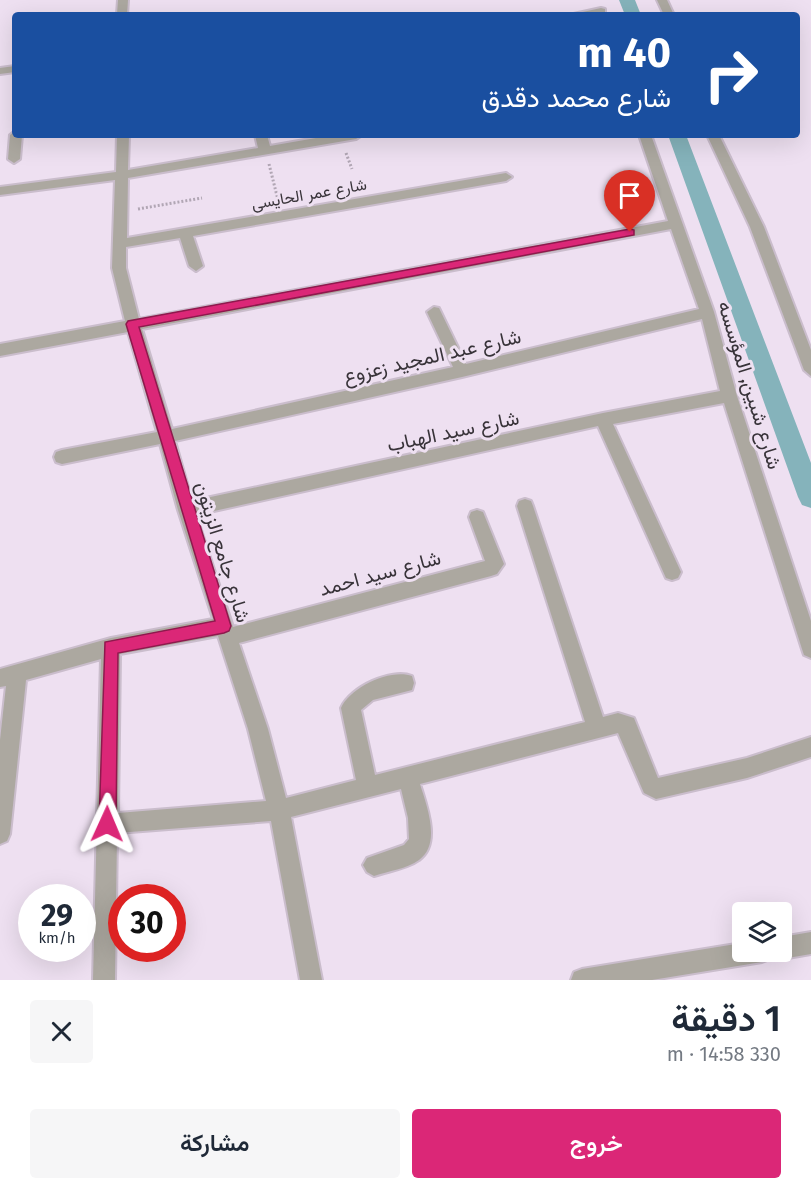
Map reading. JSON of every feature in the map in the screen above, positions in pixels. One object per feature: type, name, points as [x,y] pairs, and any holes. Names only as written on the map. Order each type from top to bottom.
[{"type":"street","points":[[14,159],[16,138]]},
{"type":"street","name":"شارع جامع الزيتون","points":[[123,138],[119,268],[132,324],[167,437],[186,510],[258,729],[279,810],[311,980]]},
{"type":"street","points":[[262,138],[265,150]]},
{"type":"street","points":[[0,191],[121,175],[324,138]]},
{"type":"street","name":"شارع شبين, المؤسسه","points":[[646,138],[707,312],[729,396],[811,649]]},
{"type":"street","points":[[714,138],[757,227],[811,370]]},
{"type":"street","name":"شارع عمر الحايسى","points":[[119,244],[506,177]]},
{"type":"street","points":[[0,350],[675,224]]},
{"type":"street","points":[[185,233],[196,266]]},
{"type":"street","points":[[434,312],[462,371]]},
{"type":"street","name":"شارع عبد المجيد زعزوع","points":[[62,457],[167,437],[462,371],[707,312]]},
{"type":"street","name":"شارع سيد الهباب","points":[[186,510],[603,419],[729,396]]},
{"type":"street","points":[[603,419],[672,572]]},
{"type":"street","points":[[525,506],[597,729]]},
{"type":"street","name":"شارع سيد احمد","points":[[225,632],[491,568],[495,564],[477,517]]},
{"type":"street","points":[[0,834],[9,675],[111,647],[225,632]]},
{"type":"street","points":[[104,980],[111,647]]},
{"type":"street","points":[[368,788],[351,708],[355,699],[365,694],[405,682]]},
{"type":"street","points":[[107,824],[279,810],[618,723],[627,725],[651,786],[656,789],[747,768],[811,747]]},
{"type":"street","points":[[374,865],[412,852],[420,845],[421,834],[408,777]]},
{"type":"street","points":[[792,946],[811,943]]},
{"type":"street","points":[[582,980],[732,956]]},
{"type":"path","points":[[265,150],[282,216]]},
{"type":"path","points":[[120,212],[202,198]]},
{"type":"waterway","points":[[627,0],[632,12]]},
{"type":"waterway","points":[[678,138],[811,497]]},
{"type":"route","points":[[107,824],[111,647],[224,626],[186,510],[148,371],[132,324],[630,232]]}]
